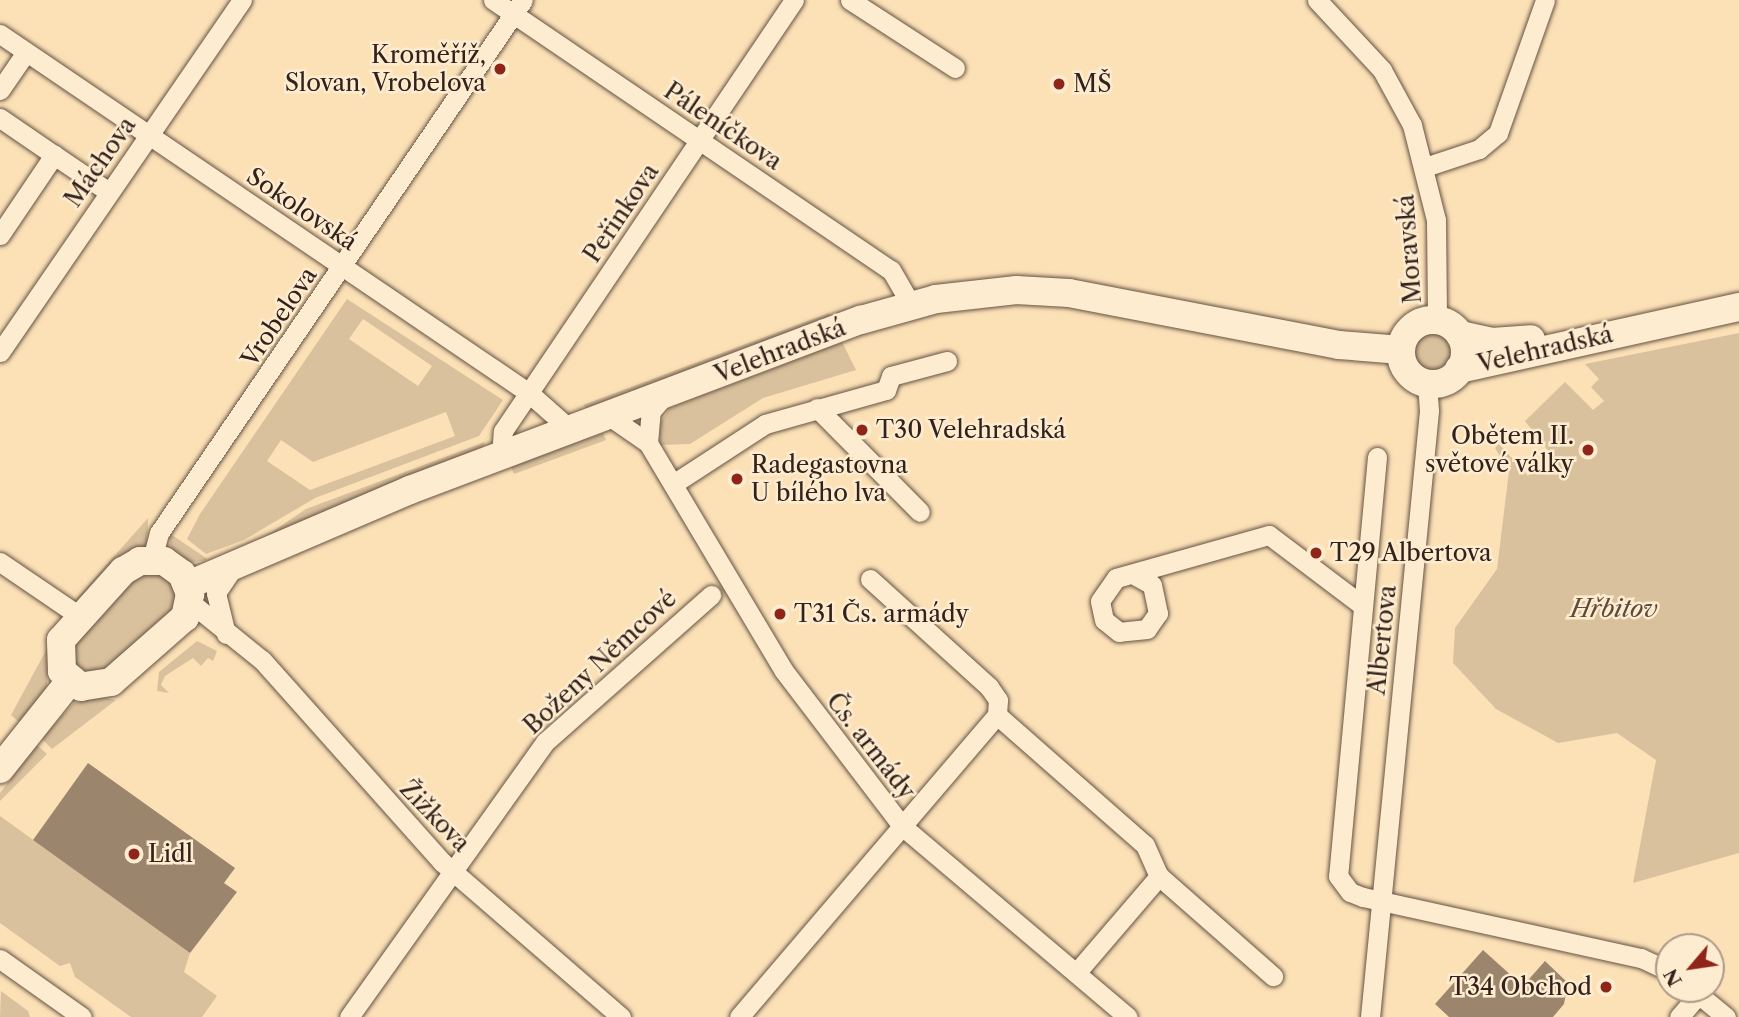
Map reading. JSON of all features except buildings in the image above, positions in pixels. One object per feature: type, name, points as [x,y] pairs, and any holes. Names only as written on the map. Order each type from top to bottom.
[{"type":"main road","name":"Velehradská","points":[[189,593],[238,561],[571,430],[911,304],[985,292],[1069,293],[1339,345],[1401,350]]},
{"type":"main road","name":"Velehradská","points":[[1427,383],[1445,381],[1459,369],[1556,351],[1632,329],[1739,307]]},
{"type":"main road","name":"Velehradská","points":[[1449,328],[1492,342],[1632,329]]},
{"type":"main road","name":"Velehradská","points":[[1449,328],[1464,352],[1459,369]]},
{"type":"main road","points":[[1427,383],[1410,374],[1401,350],[1410,329],[1449,328]]},
{"type":"main road","points":[[152,559],[175,567],[189,593],[172,631],[111,682],[92,688],[70,681],[58,651],[81,617],[131,565],[152,559]]},
{"type":"main road","points":[[0,769],[70,681]]},
{"type":"street","name":"Máchova","points":[[0,352],[242,0]]},
{"type":"street","name":"Páleníčkova","points":[[493,0],[518,7],[699,140],[891,270],[911,304]]},
{"type":"street","name":"Peřinkova","points":[[501,457],[503,431],[794,0]]},
{"type":"street","points":[[850,0],[955,68]]},
{"type":"street","name":"Moravská","points":[[1317,0],[1388,78],[1425,167],[1436,220],[1449,328]]},
{"type":"street","points":[[1425,167],[1479,149],[1498,133],[1545,0]]},
{"type":"street","name":"Vrobelova","points":[[152,559],[159,533],[518,7]]},
{"type":"street","name":"Sokolovská","points":[[0,34],[150,133],[529,393],[571,430]]},
{"type":"street","points":[[0,90],[26,52]]},
{"type":"street","points":[[0,118],[109,192]]},
{"type":"street","points":[[0,234],[54,155]]},
{"type":"street","points":[[673,484],[765,424],[886,390],[891,376],[947,361]]},
{"type":"street","name":"Albertova","points":[[1370,1017],[1429,411],[1427,383]]},
{"type":"street","points":[[609,416],[648,443],[651,411],[665,395]]},
{"type":"street","points":[[817,408],[920,512]]},
{"type":"street","name":"Čs. armády","points":[[648,443],[784,671],[903,827],[1128,1017]]},
{"type":"street","name":"Albertova","points":[[1377,457],[1338,876],[1350,892],[1381,902]]},
{"type":"street","points":[[1136,576],[1269,535],[1362,605]]},
{"type":"street","points":[[172,631],[226,635],[216,593],[238,561]]},
{"type":"street","points":[[0,562],[81,617]]},
{"type":"street","points":[[739,1017],[997,715],[998,700],[989,687],[870,579]]},
{"type":"street","name":"Žižkova","points":[[189,593],[226,635],[262,660],[453,870],[621,1017]]},
{"type":"street","name":"Boženy Němcové","points":[[349,1017],[545,742],[712,595]]},
{"type":"street","points":[[997,715],[1145,845],[1159,876],[1273,976]]},
{"type":"street","points":[[1076,974],[1159,876]]},
{"type":"street","points":[[1381,902],[1641,958],[1655,964]]},
{"type":"street","points":[[0,959],[82,1017]]},
{"type":"street","points":[[1709,1003],[1726,1017]]},
{"type":"green space","points":[[347,299],[503,400],[479,436],[315,498],[244,540],[206,554],[187,539],[200,514]],"holes":[[[363,319],[432,366],[418,386],[349,339]],[[446,412],[455,436],[310,490],[267,461],[281,440],[313,462]]]},
{"type":"green space","points":[[829,313],[831,318],[588,410],[583,405]]},
{"type":"green space","points":[[1433,329],[1449,336],[1456,352],[1449,368],[1433,375],[1417,368],[1410,352],[1417,336]]},
{"type":"green space","name":"Hřbitov","points":[[1739,333],[1739,853],[1633,883],[1656,760],[1617,733],[1558,743],[1496,709],[1453,663],[1455,628],[1497,569],[1509,471],[1495,448],[1499,444],[1528,476],[1549,452],[1525,421],[1565,382],[1593,410],[1604,401],[1591,387],[1599,379],[1585,364]]},
{"type":"green space","points":[[842,342],[856,370],[763,398],[690,444],[660,445],[659,425],[670,408]]},
{"type":"green space","points":[[603,433],[606,440],[514,474],[511,467]]},
{"type":"green space","points":[[485,442],[481,450],[263,538],[306,509]]},
{"type":"green space","points":[[148,518],[147,547],[78,600],[77,598]]},
{"type":"green space","points":[[169,533],[207,560],[187,563],[171,551]]},
{"type":"green space","points":[[152,570],[174,581],[178,607],[104,674],[77,673],[71,645],[130,579]]},
{"type":"green space","points":[[197,641],[217,651],[213,661],[208,658],[201,666],[193,658],[165,676],[161,685],[169,693],[157,691],[159,672]]},
{"type":"green space","points":[[49,645],[47,686],[20,723],[11,715]]},
{"type":"green space","points":[[102,697],[116,700],[52,749],[41,738],[74,703]]},
{"type":"green space","points":[[36,744],[47,754],[0,801],[0,793]]},
{"type":"green space","points":[[0,816],[190,953],[184,972],[217,996],[202,1017],[131,1017],[75,977],[70,963],[60,966],[0,923]]},
{"type":"green space","points":[[1,991],[28,1011],[30,1017],[0,1017]]},
{"type":"place","name":"Kroměříž, Slovan, Vrobelova","points":[[500,69]]},
{"type":"place","name":"MŠ","points":[[1059,84]]},
{"type":"place","name":"T30 Velehradská","points":[[862,430]]},
{"type":"place","name":"Obětem II. světové války","points":[[1588,450]]},
{"type":"place","name":"Radegastovna U bílého lva","points":[[737,479]]},
{"type":"place","name":"T29 Albertova","points":[[1316,553]]},
{"type":"place","name":"T31 Čs. armády","points":[[780,614]]},
{"type":"place","name":"Lidl","points":[[134,854]]},
{"type":"place","name":"T34 Obchod","points":[[1606,987]]}]
